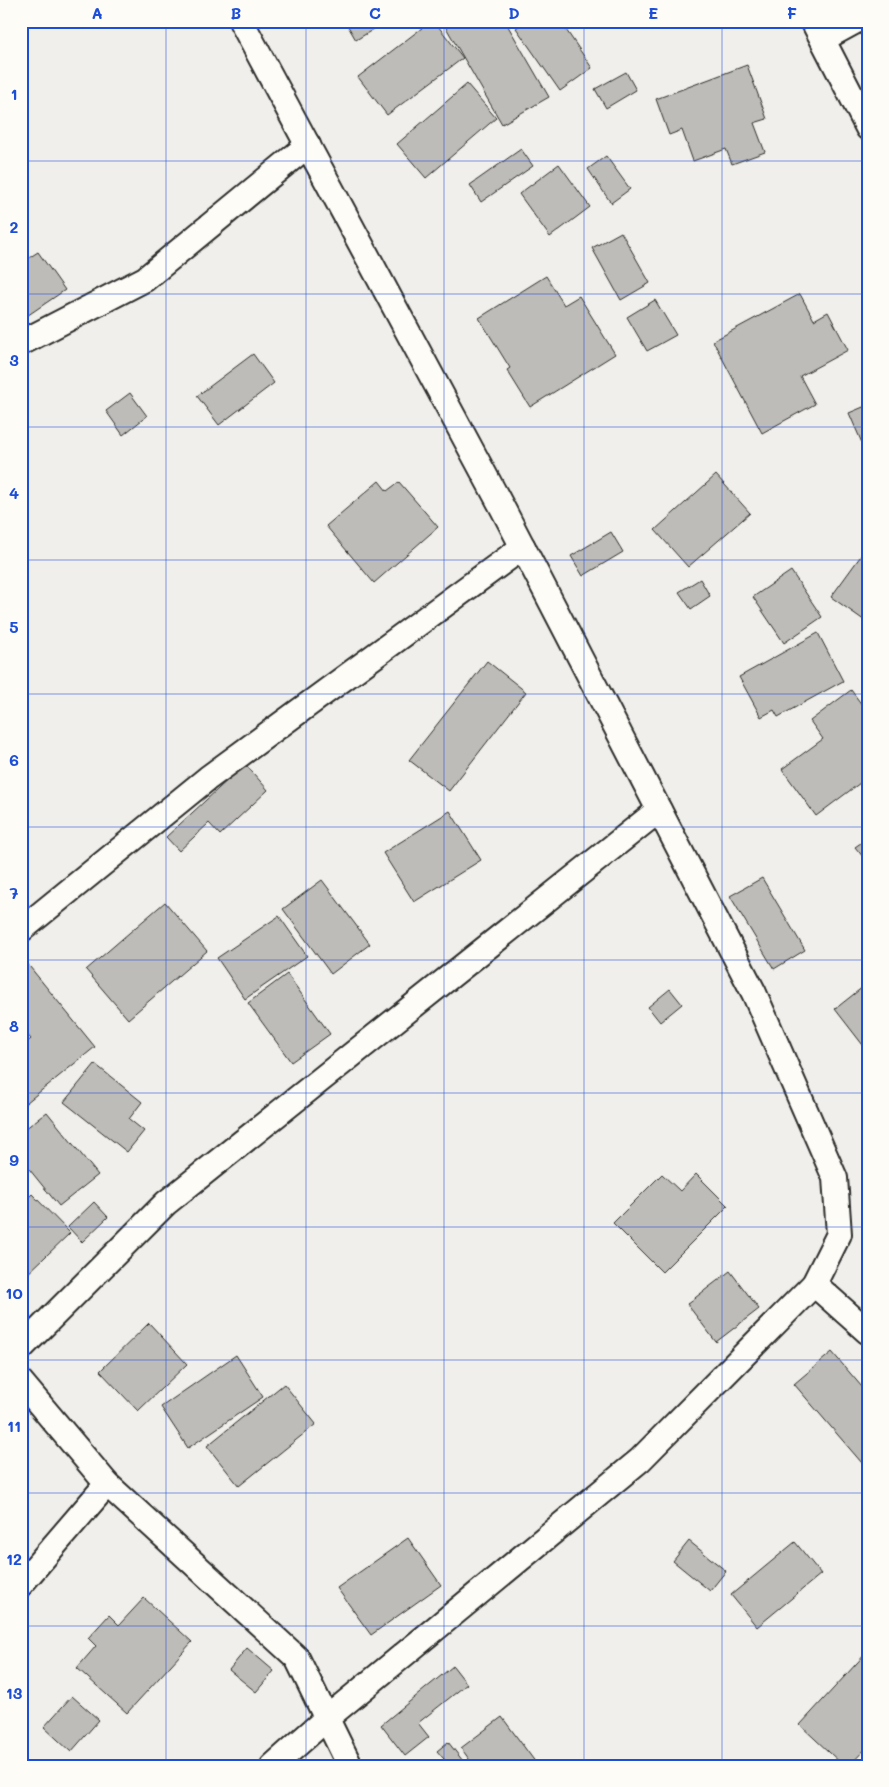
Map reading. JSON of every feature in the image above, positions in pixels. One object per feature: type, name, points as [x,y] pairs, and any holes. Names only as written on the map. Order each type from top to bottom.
[{"type":"street","points":[[241,21],[523,547],[754,993],[835,1178],[839,1234],[814,1284],[640,1460],[327,1718],[273,1766]]},
{"type":"street","points":[[856,21],[818,30],[868,128]]},
{"type":"street","points":[[21,343],[145,279],[308,145]]},
{"type":"street","points":[[21,930],[208,778],[523,547]]},
{"type":"street","points":[[21,1348],[166,1204],[660,810]]},
{"type":"street","points":[[814,1284],[868,1332]]},
{"type":"street","points":[[21,1382],[107,1484],[297,1658],[350,1766]]},
{"type":"street","points":[[21,1584],[107,1484]]},
{"type":"building","points":[[345,21],[387,21],[356,40]]},
{"type":"building","points":[[431,21],[434,21],[463,58],[387,115],[358,77]]},
{"type":"building","points":[[448,21],[505,21],[549,97],[502,124],[444,24]]},
{"type":"building","points":[[526,21],[560,21],[592,68],[560,91],[516,28]]},
{"type":"building","points":[[747,65],[767,119],[754,123],[765,152],[732,164],[726,149],[693,161],[682,130],[669,135],[656,99]]},
{"type":"building","points":[[626,72],[636,90],[606,108],[595,89]]},
{"type":"building","points":[[467,84],[496,118],[426,178],[397,144]]},
{"type":"building","points":[[521,149],[533,166],[481,202],[470,185]]},
{"type":"building","points":[[606,156],[630,189],[611,203],[588,169]]},
{"type":"building","points":[[559,164],[590,207],[550,237],[519,194]]},
{"type":"building","points":[[621,232],[650,283],[621,300],[592,248]]},
{"type":"building","points":[[38,252],[65,290],[21,320],[21,263]]},
{"type":"building","points":[[546,276],[564,305],[579,296],[615,354],[530,407],[507,370],[510,368],[479,318]]},
{"type":"building","points":[[800,294],[814,320],[828,312],[848,350],[800,376],[815,404],[762,433],[713,341]]},
{"type":"building","points":[[655,300],[676,335],[647,351],[627,317]]},
{"type":"building","points":[[253,354],[274,383],[219,425],[197,396]]},
{"type":"building","points":[[130,393],[147,416],[123,435],[106,411]]},
{"type":"building","points":[[868,405],[868,440],[862,443],[849,413]]},
{"type":"building","points":[[716,475],[750,513],[688,567],[655,530]]},
{"type":"building","points":[[379,481],[387,491],[399,482],[438,527],[374,583],[326,526]]},
{"type":"building","points":[[611,532],[623,552],[583,576],[571,556]]},
{"type":"building","points":[[868,546],[868,623],[831,597]]},
{"type":"building","points":[[791,571],[822,617],[784,643],[753,597]]},
{"type":"building","points":[[700,579],[710,596],[691,609],[679,592]]},
{"type":"building","points":[[818,633],[843,681],[778,717],[774,710],[761,717],[739,677]]},
{"type":"building","points":[[487,661],[526,692],[449,791],[409,760]]},
{"type":"building","points":[[851,690],[868,713],[868,777],[816,816],[782,769],[823,739],[810,721]]},
{"type":"building","points":[[245,764],[268,790],[220,835],[209,823],[179,851],[166,837]]},
{"type":"building","points":[[450,811],[481,860],[414,902],[383,853]]},
{"type":"building","points":[[868,838],[868,863],[855,847]]},
{"type":"building","points":[[762,878],[805,950],[774,969],[730,896]]},
{"type":"building","points":[[322,880],[370,944],[331,974],[283,909]]},
{"type":"building","points":[[165,902],[207,951],[128,1019],[86,970]]},
{"type":"building","points":[[279,916],[307,956],[245,999],[217,958]]},
{"type":"building","points":[[21,956],[95,1047],[21,1107],[21,1047],[31,1039],[21,1028]]},
{"type":"building","points":[[287,974],[330,1034],[291,1062],[248,1003]]},
{"type":"building","points":[[868,983],[868,1048],[866,1049],[835,1009]]},
{"type":"building","points":[[670,989],[682,1004],[660,1022],[648,1007]]},
{"type":"building","points":[[95,1064],[142,1102],[129,1119],[144,1131],[127,1152],[64,1102]]},
{"type":"building","points":[[47,1112],[98,1175],[59,1206],[21,1159],[21,1132]]},
{"type":"building","points":[[662,1174],[680,1191],[696,1174],[728,1206],[662,1272],[613,1223]]},
{"type":"building","points":[[32,1194],[70,1233],[21,1280],[21,1205]]},
{"type":"building","points":[[94,1202],[108,1217],[82,1242],[68,1227]]},
{"type":"building","points":[[730,1271],[759,1309],[716,1342],[687,1304]]},
{"type":"building","points":[[149,1323],[187,1364],[138,1411],[100,1371]]},
{"type":"building","points":[[832,1352],[868,1394],[868,1458],[862,1463],[794,1384]]},
{"type":"building","points":[[236,1355],[263,1397],[188,1448],[161,1407]]},
{"type":"building","points":[[284,1384],[316,1424],[239,1486],[207,1446]]},
{"type":"building","points":[[408,1538],[441,1585],[371,1635],[337,1588]]},
{"type":"building","points":[[689,1541],[726,1571],[710,1591],[673,1561]]},
{"type":"building","points":[[795,1542],[821,1574],[757,1627],[731,1595]]},
{"type":"building","points":[[144,1598],[192,1642],[127,1713],[77,1668],[96,1646],[88,1638],[109,1615],[119,1625]]},
{"type":"building","points":[[247,1648],[274,1671],[256,1692],[229,1670]]},
{"type":"building","points":[[868,1651],[868,1746],[849,1766],[844,1766],[800,1725]]},
{"type":"building","points":[[453,1666],[467,1684],[418,1723],[429,1737],[405,1756],[381,1725]]},
{"type":"building","points":[[72,1696],[99,1720],[71,1752],[44,1727]]},
{"type":"building","points":[[502,1717],[536,1763],[532,1766],[474,1766],[461,1748]]},
{"type":"building","points":[[448,1742],[463,1761],[457,1766],[450,1766],[437,1751]]}]
